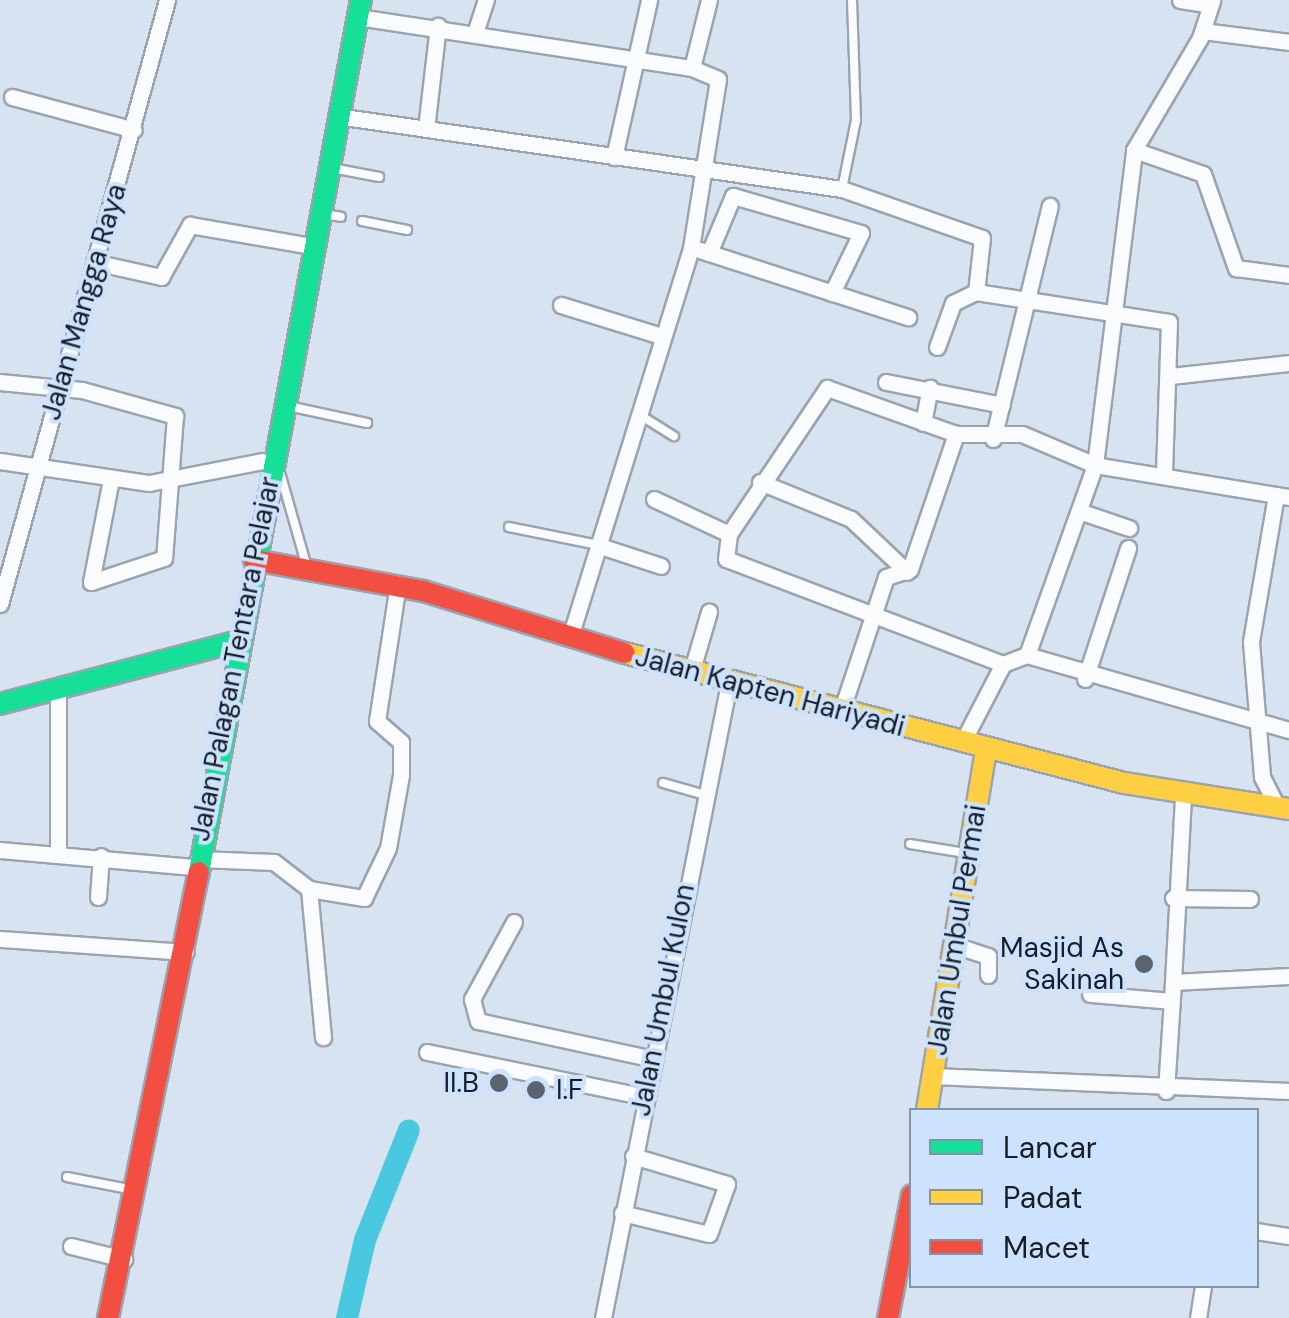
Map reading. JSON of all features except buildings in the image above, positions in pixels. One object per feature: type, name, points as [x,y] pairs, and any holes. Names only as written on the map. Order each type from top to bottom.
[{"type":"main road","name":"Jalan Palagan Tentara Pelajar","points":[[108,1318],[139,1191],[186,952],[197,863],[250,554],[360,8]]},
{"type":"main road","name":"Jalan Kapten Hariyadi","points":[[250,554],[398,584],[692,673],[986,749],[1183,797],[1284,808]]},
{"type":"main road","points":[[0,704],[235,642]]},
{"type":"main road","name":"Jalan Umbul Permai","points":[[927,1108],[986,749]]},
{"type":"main road","points":[[888,1318],[907,1248]]},
{"type":"street","name":"Jalan Mangga Raya","points":[[0,604],[167,0]]},
{"type":"street","points":[[476,30],[486,0]]},
{"type":"street","points":[[614,158],[648,0]]},
{"type":"street","points":[[692,68],[709,0]]},
{"type":"street","points":[[1026,655],[1095,465],[1118,320],[1134,150],[1203,31],[1211,3],[1180,0]]},
{"type":"street","points":[[360,8],[438,26],[638,57],[692,68],[718,79],[691,248],[570,637]]},
{"type":"street","points":[[426,129],[438,26]]},
{"type":"street","points":[[1203,31],[1289,42]]},
{"type":"street","points":[[12,96],[134,130]]},
{"type":"street","points":[[337,116],[842,189],[982,238],[976,292]]},
{"type":"street","points":[[1134,150],[1202,174],[1236,268],[1289,274]]},
{"type":"street","points":[[709,253],[733,196],[861,233],[832,293]]},
{"type":"street","points":[[993,439],[1022,302],[1050,206]]},
{"type":"street","points":[[94,262],[161,277],[190,226],[312,246]]},
{"type":"street","points":[[691,248],[908,318]]},
{"type":"street","points":[[937,347],[953,303],[976,292],[1118,320],[1169,322],[1171,376],[1164,472]]},
{"type":"street","points":[[562,305],[662,336]]},
{"type":"street","points":[[1171,376],[1289,363]]},
{"type":"street","points":[[0,382],[58,388],[170,411],[172,475],[164,558],[91,582],[111,478]]},
{"type":"street","points":[[886,382],[930,388],[1002,406]]},
{"type":"street","points":[[1284,808],[1262,778],[1260,726],[1250,642],[1283,496],[1164,472],[1095,465],[1022,434],[993,439],[956,434],[830,386],[760,482],[729,534],[726,559],[1002,664],[1026,655],[1085,679],[1260,726],[1289,730]]},
{"type":"street","points":[[923,423],[930,388]]},
{"type":"street","points":[[907,572],[956,434]]},
{"type":"street","points":[[0,462],[39,464],[111,478],[172,475],[268,457]]},
{"type":"street","points":[[760,482],[851,519],[907,572]]},
{"type":"street","points":[[654,499],[729,534]]},
{"type":"street","points":[[1080,511],[1129,528]]},
{"type":"street","points":[[600,546],[661,566]]},
{"type":"street","points":[[1085,679],[1128,548]]},
{"type":"street","points":[[841,712],[888,574],[907,572]]},
{"type":"street","points":[[0,850],[58,850],[197,863],[274,862],[309,889],[361,901],[388,848],[401,742],[377,720],[398,584]]},
{"type":"street","points":[[692,673],[709,612]]},
{"type":"street","points":[[962,743],[1002,664]]},
{"type":"street","name":"Jalan Umbul Kulon","points":[[603,1318],[641,1096],[728,683]]},
{"type":"street","points":[[58,691],[58,850]]},
{"type":"street","points":[[1166,1091],[1173,982],[1173,898],[1183,797]]},
{"type":"street","points":[[98,897],[101,856]]},
{"type":"street","points":[[309,889],[323,1037]]},
{"type":"street","points":[[1173,898],[1250,899]]},
{"type":"street","points":[[514,922],[472,999],[478,1021],[649,1058]]},
{"type":"street","points":[[0,940],[186,952]]},
{"type":"street","points":[[954,946],[988,956],[988,974]]},
{"type":"street","points":[[1173,982],[1289,976]]},
{"type":"street","points":[[1090,994],[1171,1001]]},
{"type":"street","points":[[427,1052],[641,1096]]},
{"type":"street","points":[[934,1076],[1166,1091],[1233,1103],[1289,1092]]},
{"type":"street","points":[[622,1213],[709,1234],[727,1184],[633,1156]]},
{"type":"street","points":[[1259,1231],[1289,1236]]},
{"type":"street","points":[[70,1246],[124,1259]]},
{"type":"street","points":[[1198,1318],[1203,1288]]},
{"type":"lane","points":[[842,189],[856,120],[852,0]]},
{"type":"lane","points":[[327,167],[379,177]]},
{"type":"lane","points":[[318,213],[341,218]]},
{"type":"lane","points":[[362,221],[407,230]]},
{"type":"lane","points":[[283,405],[366,422]]},
{"type":"lane","points":[[640,415],[674,436]]},
{"type":"lane","points":[[268,457],[307,567]]},
{"type":"lane","points":[[509,527],[600,546]]},
{"type":"lane","points":[[663,784],[705,795]]},
{"type":"lane","points":[[910,844],[969,854]]},
{"type":"lane","points":[[67,1177],[139,1191]]},
{"type":"waterway","points":[[347,1318],[365,1240],[409,1130]]},
{"type":"traffic: fast","points":[[199,872],[361,0]]},
{"type":"traffic: fast","points":[[0,704],[235,642]]},
{"type":"traffic: slow","points":[[625,653],[1124,783],[1289,809]]},
{"type":"traffic: slow","points":[[927,1108],[986,749]]},
{"type":"traffic: jam","points":[[254,560],[423,591],[625,653]]},
{"type":"traffic: jam","points":[[108,1318],[199,872]]},
{"type":"traffic: jam","points":[[888,1318],[909,1210]]},
{"type":"place","name":"Masjid As Sakinah","points":[[1144,964]]},
{"type":"place","name":"II.B","points":[[499,1083]]},
{"type":"place","name":"I.F","points":[[536,1090]]}]
